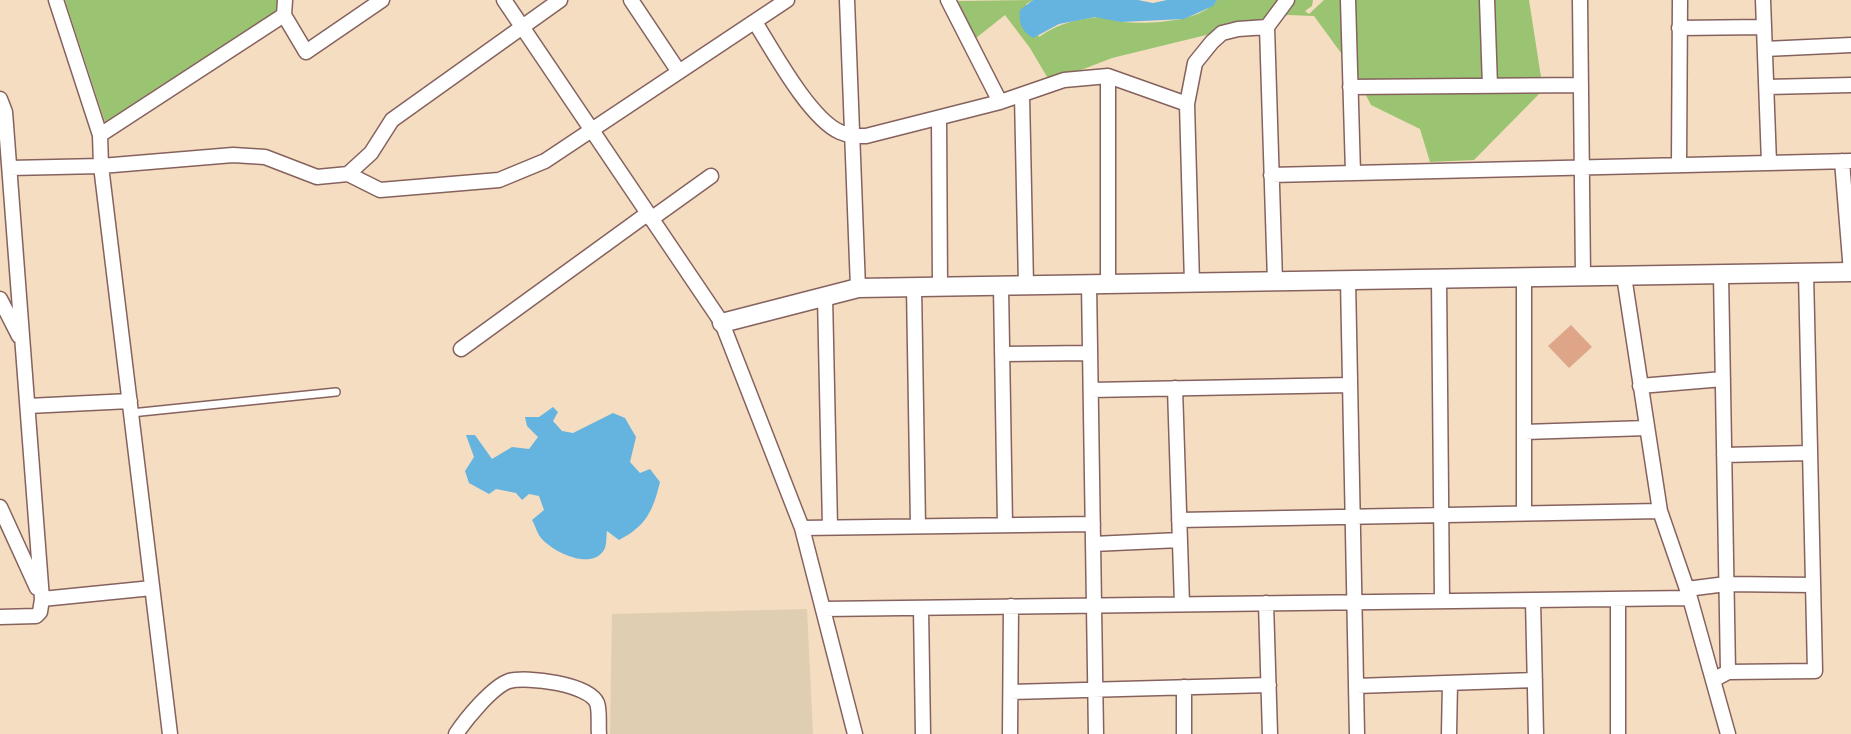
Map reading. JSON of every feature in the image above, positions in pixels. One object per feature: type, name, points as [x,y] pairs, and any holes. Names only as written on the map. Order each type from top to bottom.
[{"type":"street","points":[[56,0],[100,135],[101,166],[170,734]]},
{"type":"street","points":[[100,135],[285,8],[306,52],[382,0]]},
{"type":"street","points":[[504,0],[722,323],[802,528],[855,734]]},
{"type":"street","points":[[348,174],[371,153],[392,120],[560,0]]},
{"type":"street","points":[[631,0],[679,72]]},
{"type":"street","points":[[10,168],[101,166],[233,155],[265,157],[317,177],[348,174],[380,190],[499,180],[545,161],[787,0]]},
{"type":"street","points":[[847,0],[858,288]]},
{"type":"street","points":[[948,0],[1000,102]]},
{"type":"street","points":[[1275,281],[1267,27],[1287,0]]},
{"type":"street","points":[[1348,0],[1353,173]]},
{"type":"street","points":[[1487,0],[1490,86]]},
{"type":"street","points":[[1580,0],[1583,276]]},
{"type":"street","points":[[1679,165],[1680,0]]},
{"type":"street","points":[[1763,0],[1769,163]]},
{"type":"street","points":[[755,22],[803,97],[838,132],[851,136],[866,136],[1000,102],[1064,80],[1108,76],[1187,104]]},
{"type":"street","points":[[1192,283],[1187,104],[1195,63],[1222,33],[1267,27]]},
{"type":"street","points":[[1679,28],[1764,27]]},
{"type":"street","points":[[1765,49],[1851,45]]},
{"type":"street","points":[[1096,734],[1090,353],[1099,284],[1108,76]]},
{"type":"street","points":[[1350,87],[1581,85]]},
{"type":"street","points":[[1767,87],[1851,85]]},
{"type":"street","points":[[1022,95],[1026,285]]},
{"type":"street","points":[[0,99],[5,112],[10,168],[7,230],[23,344],[42,599],[40,612],[36,616],[0,617]]},
{"type":"street","points":[[939,118],[940,287]]},
{"type":"street","points":[[722,323],[858,288],[1851,272],[1847,161],[1271,175]]},
{"type":"street","points":[[461,349],[711,176]]},
{"type":"street","points":[[1713,680],[1728,672],[1815,671],[1806,273]]},
{"type":"street","points":[[1721,274],[1728,672]]},
{"type":"street","points":[[1624,276],[1660,511],[1688,594],[1728,734]]},
{"type":"street","points":[[1524,277],[1524,513]]},
{"type":"street","points":[[1439,279],[1442,601]]},
{"type":"street","points":[[1348,280],[1357,734]]},
{"type":"street","points":[[914,287],[918,526]]},
{"type":"street","points":[[1001,287],[1005,525]]},
{"type":"street","points":[[825,296],[830,527]]},
{"type":"street","points":[[0,299],[23,344]]},
{"type":"street","points":[[1002,354],[1090,353]]},
{"type":"street","points":[[1640,386],[1723,379]]},
{"type":"street","points":[[1091,390],[1350,385]]},
{"type":"street","points":[[1175,388],[1182,604]]},
{"type":"street","points":[[28,406],[130,407]]},
{"type":"street","points":[[1524,432],[1647,428]]},
{"type":"street","points":[[1724,455],[1810,453]]},
{"type":"street","points":[[0,507],[42,599]]},
{"type":"street","points":[[1179,520],[1660,511]]},
{"type":"street","points":[[802,528],[1093,524]]},
{"type":"street","points":[[1093,544],[1180,540]]},
{"type":"street","points":[[823,609],[1618,599],[1688,594],[1726,584],[1813,585]]},
{"type":"street","points":[[42,599],[152,588]]},
{"type":"street","points":[[1618,599],[1618,734]]},
{"type":"street","points":[[1533,600],[1536,734]]},
{"type":"street","points":[[1266,603],[1270,734]]},
{"type":"street","points":[[1010,734],[1011,606]]},
{"type":"street","points":[[921,608],[923,734]]},
{"type":"street","points":[[1356,686],[1535,680]]},
{"type":"street","points":[[456,734],[468,717],[510,681],[582,688],[592,695],[598,705],[599,734]]},
{"type":"street","points":[[1449,734],[1450,683]]},
{"type":"street","points":[[1011,692],[1269,685]]},
{"type":"street","points":[[1184,687],[1184,734]]},
{"type":"lane","points":[[130,407],[336,392]]},
{"type":"shaded area","points":[[807,609],[813,734],[610,734],[612,614]]},
{"type":"green space","points":[[65,0],[284,0],[285,5],[105,122]]},
{"type":"green space","points":[[1033,0],[1026,4],[1039,37],[1060,25],[1090,18],[1133,23],[1187,18],[1209,8],[1217,0],[1313,0],[1312,6],[1305,11],[1309,14],[1324,0],[1529,0],[1543,90],[1474,160],[1430,162],[1420,129],[1371,105],[1352,68],[1314,16],[1288,15],[1112,58],[1050,82],[1005,15],[976,38],[958,1]]},
{"type":"water","points":[[1033,0],[1138,0],[1153,3],[1217,0],[1213,6],[1184,19],[1121,22],[1095,17],[1059,24],[1033,38],[1020,23],[1020,10]]},
{"type":"water","points":[[553,407],[558,412],[553,421],[562,431],[573,433],[613,413],[625,418],[636,437],[630,462],[640,473],[650,469],[660,482],[651,509],[642,523],[619,540],[607,531],[604,550],[590,559],[572,557],[554,549],[541,538],[532,520],[544,510],[539,496],[529,494],[522,500],[516,493],[496,489],[489,494],[469,483],[465,471],[474,457],[466,435],[475,435],[492,459],[512,447],[529,449],[538,437],[527,426],[525,417],[539,417]]},
{"type":"building","points":[[1571,325],[1592,347],[1569,368],[1548,346]]}]
